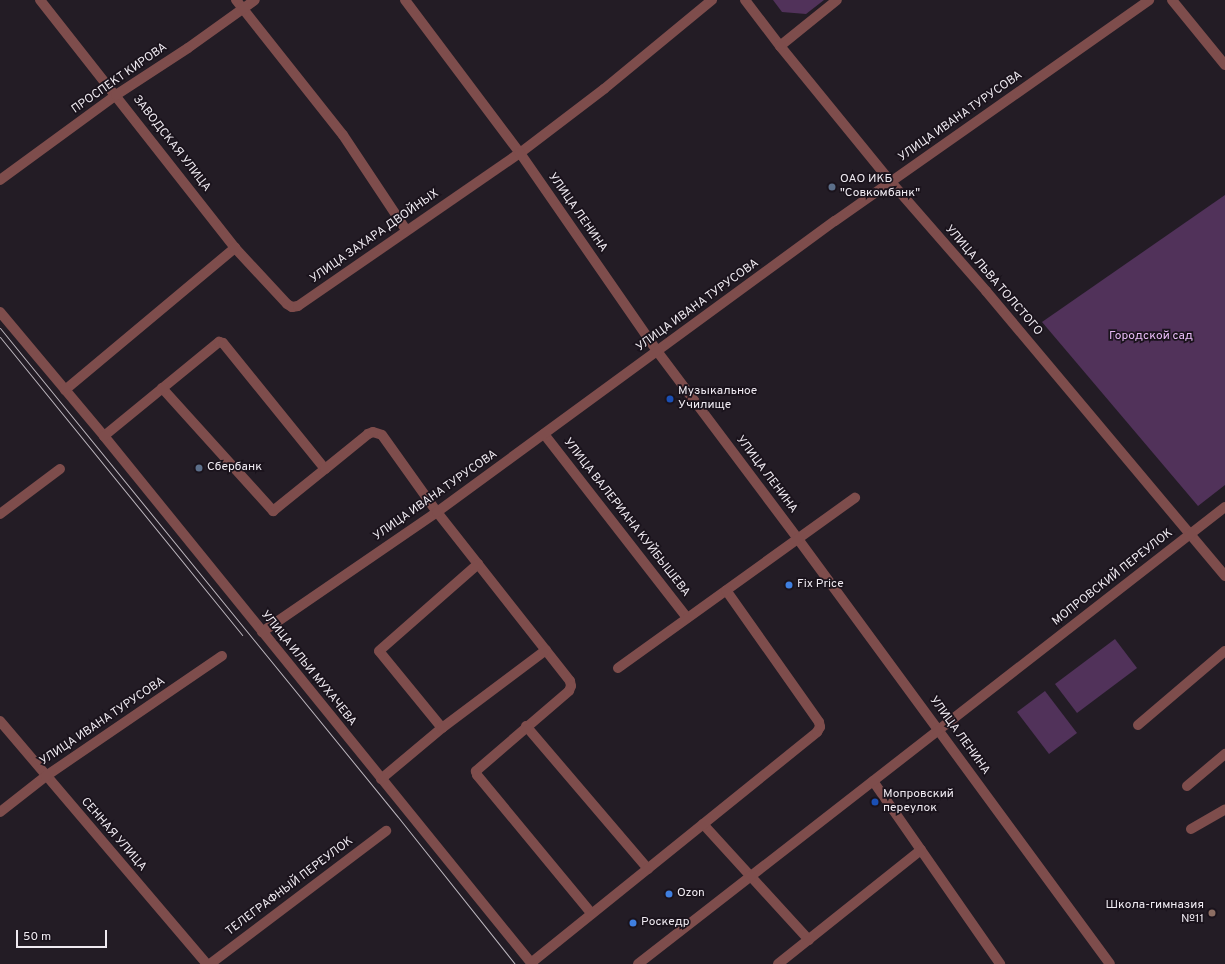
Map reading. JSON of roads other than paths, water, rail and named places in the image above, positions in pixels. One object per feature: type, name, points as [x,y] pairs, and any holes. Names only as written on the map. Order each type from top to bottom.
[{"type":"street","name":"ЗАВОДСКАЯ УЛИЦА","points":[[40,0],[235,248]]},
{"type":"street","points":[[236,0],[343,135],[406,230]]},
{"type":"street","name":"ПРОСПЕКТ КИРОВА","points":[[0,180],[116,95],[255,0]]},
{"type":"street","name":"УЛИЦА ЛЕНИНА","points":[[404,0],[520,153],[657,352],[798,539],[1110,964]]},
{"type":"street","name":"УЛИЦА ЗАХАРА ДВОЙНЫХ","points":[[235,248],[287,304],[298,306],[406,230],[520,153],[604,89],[712,0]]},
{"type":"street","name":"УЛИЦА ЛЬВА ТОЛСТОГО","points":[[745,0],[780,46],[891,182],[986,291],[1225,576]]},
{"type":"street","points":[[780,46],[837,0]]},
{"type":"street","name":"УЛИЦА ИВАНА ТУРУСОВА","points":[[262,632],[437,512],[891,182],[1149,0]]},
{"type":"street","points":[[1172,0],[1225,65]]},
{"type":"street","points":[[65,390],[235,248]]},
{"type":"street","name":"УЛИЦА ИЛЬИ МУХАЧЕВА","points":[[0,312],[104,436],[531,963]]},
{"type":"street","points":[[104,436],[219,342],[223,343],[325,469]]},
{"type":"street","points":[[162,388],[273,511],[368,434],[377,433],[382,435],[437,512],[570,681],[571,686],[569,691],[526,726],[476,771],[477,775],[592,914]]},
{"type":"street","name":"УЛИЦА ВАЛЕРИАНА КУЙБЫШЕВА","points":[[544,434],[687,618]]},
{"type":"street","points":[[0,514],[60,469]]},
{"type":"street","points":[[618,668],[855,498]]},
{"type":"street","name":"МОПРОВСКИЙ ПЕРЕУЛОК","points":[[638,964],[1225,506]]},
{"type":"street","points":[[442,728],[379,651],[478,564]]},
{"type":"street","points":[[531,963],[817,732],[820,727],[819,722],[726,590]]},
{"type":"street","points":[[381,779],[442,728],[546,650]]},
{"type":"street","points":[[1138,725],[1225,651]]},
{"type":"street","name":"УЛИЦА ИВАНА ТУРУСОВА","points":[[0,812],[46,776],[222,656]]},
{"type":"street","name":"СЕННАЯ УЛИЦА","points":[[0,721],[208,964]]},
{"type":"street","points":[[526,726],[648,869]]},
{"type":"street","points":[[1187,786],[1225,754]]},
{"type":"street","points":[[873,781],[1000,964]]},
{"type":"street","points":[[1191,829],[1225,809]]},
{"type":"street","points":[[703,824],[809,940]]},
{"type":"street","name":"ТЕЛЕГРАФНЫЙ ПЕРЕУЛОК","points":[[208,964],[386,831]]},
{"type":"street","points":[[778,964],[921,850]]},
{"type":"tram line","points":[[0,328],[398,817],[515,964]]},
{"type":"tram line","points":[[0,337],[242,635]]},
{"type":"place","name":"ОАО ИКБ \"Совкомбанк\"","points":[[832,187]]},
{"type":"place","name":"Музыкальное Училище","points":[[670,399]]},
{"type":"place","name":"Сбербанк","points":[[199,468]]},
{"type":"place","name":"Fix Price","points":[[789,585]]},
{"type":"place","name":"Мопровский переулок","points":[[875,802]]},
{"type":"place","name":"Ozon","points":[[669,894]]},
{"type":"place","name":"Школа-гимназия №11","points":[[1212,913]]},
{"type":"place","name":"Роскедр","points":[[633,923]]},
{"type":"park label","name":"Городской сад","points":[[1151,337]]}]
